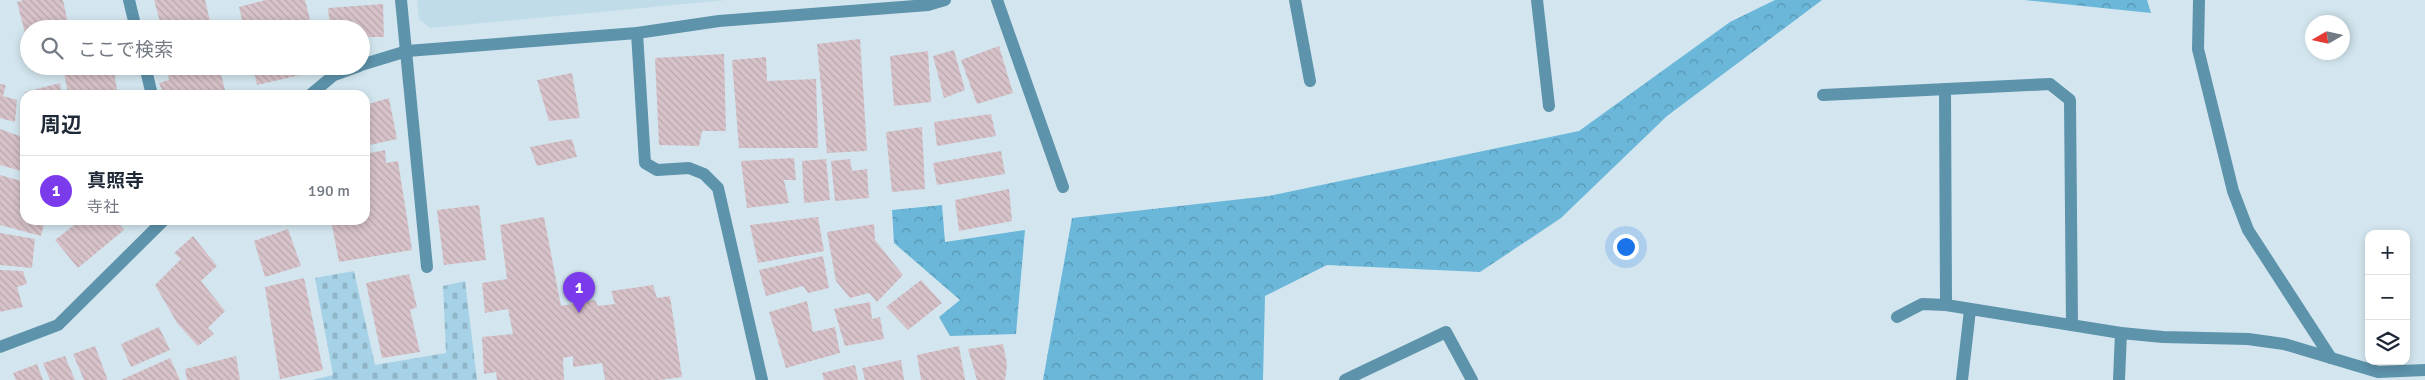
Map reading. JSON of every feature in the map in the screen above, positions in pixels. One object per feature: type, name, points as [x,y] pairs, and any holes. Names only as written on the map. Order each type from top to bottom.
[{"type":"street","points":[[129,0],[134,20]]},
{"type":"street","points":[[401,0],[427,267]]},
{"type":"street","points":[[370,63],[407,51],[637,33],[719,21],[946,0]]},
{"type":"street","points":[[997,0],[1063,187]]},
{"type":"street","points":[[1296,0],[1310,81]]},
{"type":"street","points":[[1538,0],[1549,106]]},
{"type":"street","points":[[2199,0],[2198,49],[2232,191],[2248,230],[2331,358]]},
{"type":"street","points":[[637,33],[645,163],[657,170],[689,168],[704,174],[718,188],[762,380]]},
{"type":"street","points":[[147,75],[151,90]]},
{"type":"street","points":[[316,90],[334,75]]},
{"type":"street","points":[[1823,95],[2050,84],[2070,100],[2072,325]]},
{"type":"street","points":[[1945,89],[1946,305]]},
{"type":"street","points":[[0,349],[58,324],[159,225]]},
{"type":"street","points":[[1897,316],[1922,304],[1946,305],[2121,333],[2163,337],[2248,340],[2284,344],[2378,372],[2425,370]]},
{"type":"street","points":[[1962,380],[1970,310]]},
{"type":"street","points":[[1345,380],[1446,332],[1472,380]]},
{"type":"street","points":[[2119,380],[2121,333]]},
{"type":"shaded area","points":[[417,0],[727,0],[430,28],[419,19]]},
{"type":"green space","points":[[1775,0],[1822,0],[1667,116],[1561,218],[1480,272],[1327,265],[1265,296],[1263,380],[1043,380],[1072,218],[1269,196],[1579,131],[1730,22]]},
{"type":"green space","points":[[2024,0],[2147,0],[2151,13]]},
{"type":"green space","points":[[942,205],[945,242],[1025,230],[1016,334],[950,336],[939,317],[960,300],[894,243],[892,210]]},
{"type":"green space","points":[[354,271],[375,365],[446,353],[443,286],[465,281],[477,380],[312,380],[333,375],[315,278]]},
{"type":"building","points":[[24,0],[63,0],[67,20],[22,20],[17,2]]},
{"type":"building","points":[[154,0],[205,0],[210,20],[159,20]]},
{"type":"building","points":[[266,0],[305,0],[310,20],[242,20],[239,7]]},
{"type":"building","points":[[383,4],[384,37],[370,37],[370,20],[329,20],[328,8]]},
{"type":"building","points":[[860,39],[867,151],[827,153],[817,44]]},
{"type":"building","points":[[999,46],[1013,93],[977,104],[961,60]]},
{"type":"building","points":[[954,50],[965,90],[944,98],[933,56]]},
{"type":"building","points":[[928,51],[931,102],[894,106],[890,56]]},
{"type":"building","points":[[724,54],[726,131],[702,131],[699,146],[659,145],[655,58]]},
{"type":"building","points":[[766,57],[767,81],[816,79],[818,148],[739,148],[732,60]]},
{"type":"building","points":[[572,73],[580,118],[549,121],[537,80]]},
{"type":"building","points":[[65,75],[115,75],[117,90],[67,90]]},
{"type":"building","points":[[168,75],[221,75],[225,90],[162,90],[159,83],[169,80]]},
{"type":"building","points":[[255,75],[300,75],[257,85]]},
{"type":"building","points":[[60,83],[61,90],[33,90]]},
{"type":"building","points":[[0,84],[6,85],[3,96],[17,100],[15,122],[0,118]]},
{"type":"building","points":[[389,98],[397,139],[370,145],[370,104]]},
{"type":"building","points":[[991,114],[996,136],[937,146],[934,122]]},
{"type":"building","points":[[922,127],[925,189],[892,192],[886,132]]},
{"type":"building","points":[[0,129],[20,136],[20,171],[0,165]]},
{"type":"building","points":[[572,139],[577,157],[537,166],[530,147]]},
{"type":"building","points":[[385,150],[386,163],[398,161],[412,250],[339,262],[332,225],[370,225],[370,153]]},
{"type":"building","points":[[1001,151],[1005,174],[937,185],[933,163]]},
{"type":"building","points":[[794,158],[796,180],[784,180],[789,203],[747,208],[741,161]]},
{"type":"building","points":[[826,159],[830,200],[804,203],[802,161]]},
{"type":"building","points":[[850,159],[852,171],[867,169],[869,198],[835,201],[831,161]]},
{"type":"building","points":[[0,175],[20,181],[20,225],[44,225],[41,236],[0,225]]},
{"type":"building","points":[[1009,189],[1012,221],[959,231],[955,200]]},
{"type":"building","points":[[479,205],[486,260],[444,265],[437,210]]},
{"type":"building","points":[[544,217],[561,306],[595,300],[598,306],[615,304],[611,291],[653,285],[657,298],[670,296],[682,377],[660,380],[605,380],[602,363],[573,367],[573,356],[563,358],[564,380],[497,380],[496,372],[484,374],[482,337],[513,334],[508,309],[485,313],[482,283],[507,279],[500,225]]},
{"type":"building","points":[[818,217],[824,251],[758,263],[750,225]]},
{"type":"building","points":[[874,224],[875,240],[903,275],[877,302],[869,293],[850,298],[836,281],[827,232]]},
{"type":"building","points":[[74,225],[120,225],[124,230],[78,268],[55,240]]},
{"type":"building","points":[[288,229],[301,266],[265,277],[254,241]]},
{"type":"building","points":[[0,233],[35,239],[32,268],[0,265]]},
{"type":"building","points":[[193,236],[217,266],[201,281],[225,311],[208,328],[214,334],[198,346],[177,323],[155,285],[181,259],[174,253]]},
{"type":"building","points":[[823,256],[829,288],[808,293],[803,286],[766,296],[759,270]]},
{"type":"building","points":[[0,270],[23,271],[27,284],[17,287],[23,307],[0,312]]},
{"type":"building","points":[[409,274],[417,307],[410,310],[420,352],[382,358],[366,283]]},
{"type":"building","points":[[304,278],[323,370],[280,379],[265,287]]},
{"type":"building","points":[[921,280],[942,303],[908,330],[886,307]]},
{"type":"building","points":[[807,301],[813,332],[835,327],[840,353],[786,368],[769,312]]},
{"type":"building","points":[[870,302],[872,319],[880,317],[884,339],[845,346],[834,309]]},
{"type":"building","points":[[159,327],[170,350],[131,367],[121,344]]},
{"type":"building","points":[[1003,344],[1007,365],[1005,380],[977,380],[968,349]]},
{"type":"building","points":[[95,346],[107,380],[84,380],[73,354]]},
{"type":"building","points":[[959,346],[965,380],[921,380],[917,355]]},
{"type":"building","points":[[65,356],[75,380],[50,380],[43,363]]},
{"type":"building","points":[[236,356],[240,380],[187,380],[185,369]]},
{"type":"building","points":[[170,358],[180,380],[121,380]]},
{"type":"building","points":[[901,360],[904,380],[865,380],[862,368]]},
{"type":"building","points":[[37,364],[43,380],[16,380],[13,373]]},
{"type":"building","points":[[855,365],[858,380],[824,380],[822,373]]},
{"type":"place","name":"真照寺","points":[[579,313]]}]
